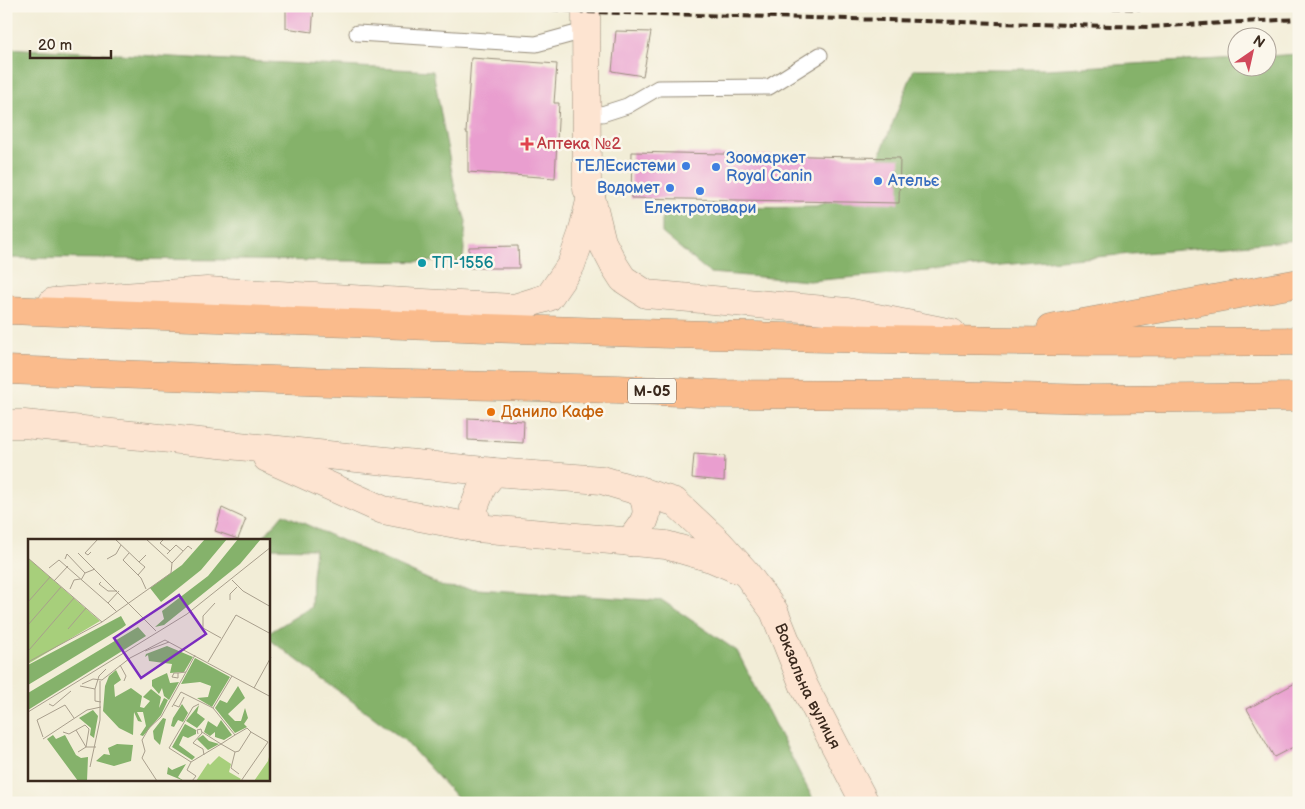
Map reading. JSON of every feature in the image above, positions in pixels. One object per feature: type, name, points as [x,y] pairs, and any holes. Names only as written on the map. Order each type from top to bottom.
[{"type":"highway","points":[[988,340],[1299,283]]},
{"type":"highway","points":[[6,310],[602,333],[988,340],[1299,341]]},
{"type":"highway","name":"М-05","points":[[6,370],[329,382],[617,389],[719,394],[947,395],[1095,399],[1299,397]]},
{"type":"street","points":[[586,6],[587,189],[592,197],[602,242],[623,279],[646,294],[846,312],[988,340]]},
{"type":"street","points":[[6,306],[207,291],[514,308],[549,297],[571,265],[592,197]]},
{"type":"street","name":"Вокзальна вулиця","points":[[6,424],[24,424],[494,472],[602,480],[675,502],[718,542],[746,573],[774,611],[804,686],[865,803]]},
{"type":"street","points":[[245,448],[383,510],[477,528],[666,545],[711,558],[746,573]]},
{"type":"street","points":[[477,528],[474,508],[482,487],[494,472]]},
{"type":"street","points":[[629,542],[646,521],[646,502],[640,490]]},
{"type":"lane","points":[[357,33],[536,44],[573,34],[586,34]]},
{"type":"lane","points":[[586,111],[602,114],[627,106],[658,88],[769,87],[820,55]]},
{"type":"green space","points":[[6,48],[433,71],[455,189],[466,221],[463,262],[6,258]]},
{"type":"green space","points":[[1299,54],[1299,240],[809,281],[710,273],[662,233],[662,208],[816,206],[867,188],[914,69],[1047,69],[1228,59],[1228,78],[1278,78],[1278,55]]},
{"type":"green space","points":[[283,514],[445,587],[663,601],[737,651],[815,803],[462,803],[404,740],[270,640],[270,632],[311,607],[315,549],[270,548],[270,539],[262,539]]},
{"type":"building","points":[[286,6],[314,6],[312,32],[286,28]]},
{"type":"building","points":[[616,31],[651,32],[643,76],[612,71]]},
{"type":"building","points":[[471,58],[557,64],[554,103],[559,103],[555,178],[468,172],[468,133],[466,133]]},
{"type":"building","points":[[632,152],[900,158],[899,203],[631,198]]},
{"type":"building","points":[[518,246],[519,268],[469,268],[469,247]]},
{"type":"building","points":[[468,418],[524,421],[523,443],[468,440]]},
{"type":"building","points":[[694,454],[725,456],[724,481],[692,478]]},
{"type":"building","points":[[222,508],[246,519],[238,539],[215,531]]},
{"type":"building","points":[[1299,681],[1299,744],[1274,757],[1247,709]]},
{"type":"railway","points":[[516,6],[586,12],[1148,27],[1299,19]]},
{"type":"railway","points":[[1065,6],[1149,9],[1208,6]]},
{"type":"place","name":"Аптека №2","points":[[527,144]]},
{"type":"place","name":"ТЕЛЕсистеми","points":[[686,166]]},
{"type":"place","name":"Зоомаркет Royal Canin","points":[[716,167]]},
{"type":"place","name":"Ательє","points":[[878,181]]},
{"type":"place","name":"Водомет","points":[[670,188]]},
{"type":"place","name":"Електротовари","points":[[700,191]]},
{"type":"place","name":"ТП-1556","points":[[422,263]]},
{"type":"place","name":"Данило Кафе","points":[[491,412]]}]
